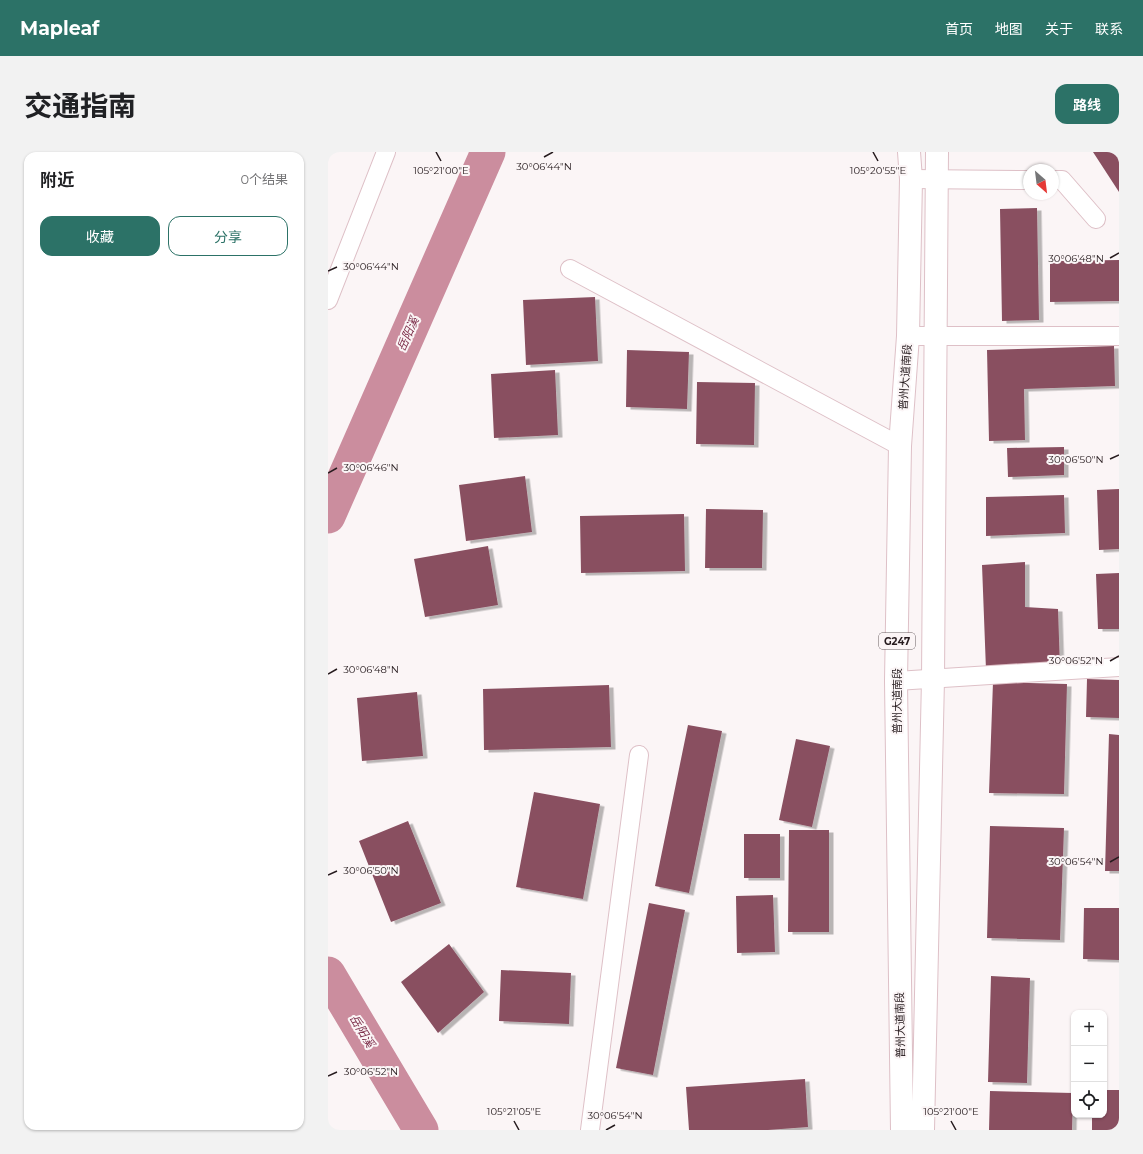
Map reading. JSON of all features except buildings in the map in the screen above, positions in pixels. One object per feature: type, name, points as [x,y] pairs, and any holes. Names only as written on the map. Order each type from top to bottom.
[{"type":"highway","name":"普州大道南段","points":[[902,1130],[896,682],[900,446],[908,336],[911,179],[909,152]]},
{"type":"highway","points":[[923,1130],[933,679],[937,152]]},
{"type":"street","points":[[328,300],[386,152]]},
{"type":"street","points":[[911,179],[1023,180]]},
{"type":"street","points":[[1059,180],[1062,180],[1096,219]]},
{"type":"street","points":[[570,269],[900,446]]},
{"type":"street","points":[[908,336],[1119,336]]},
{"type":"street","points":[[896,682],[1119,667]]},
{"type":"street","points":[[590,1130],[639,754]]},
{"type":"waterway","name":"岳阳溪","points":[[328,516],[488,152]]},
{"type":"waterway","name":"岳阳溪","points":[[328,974],[421,1130]]}]
